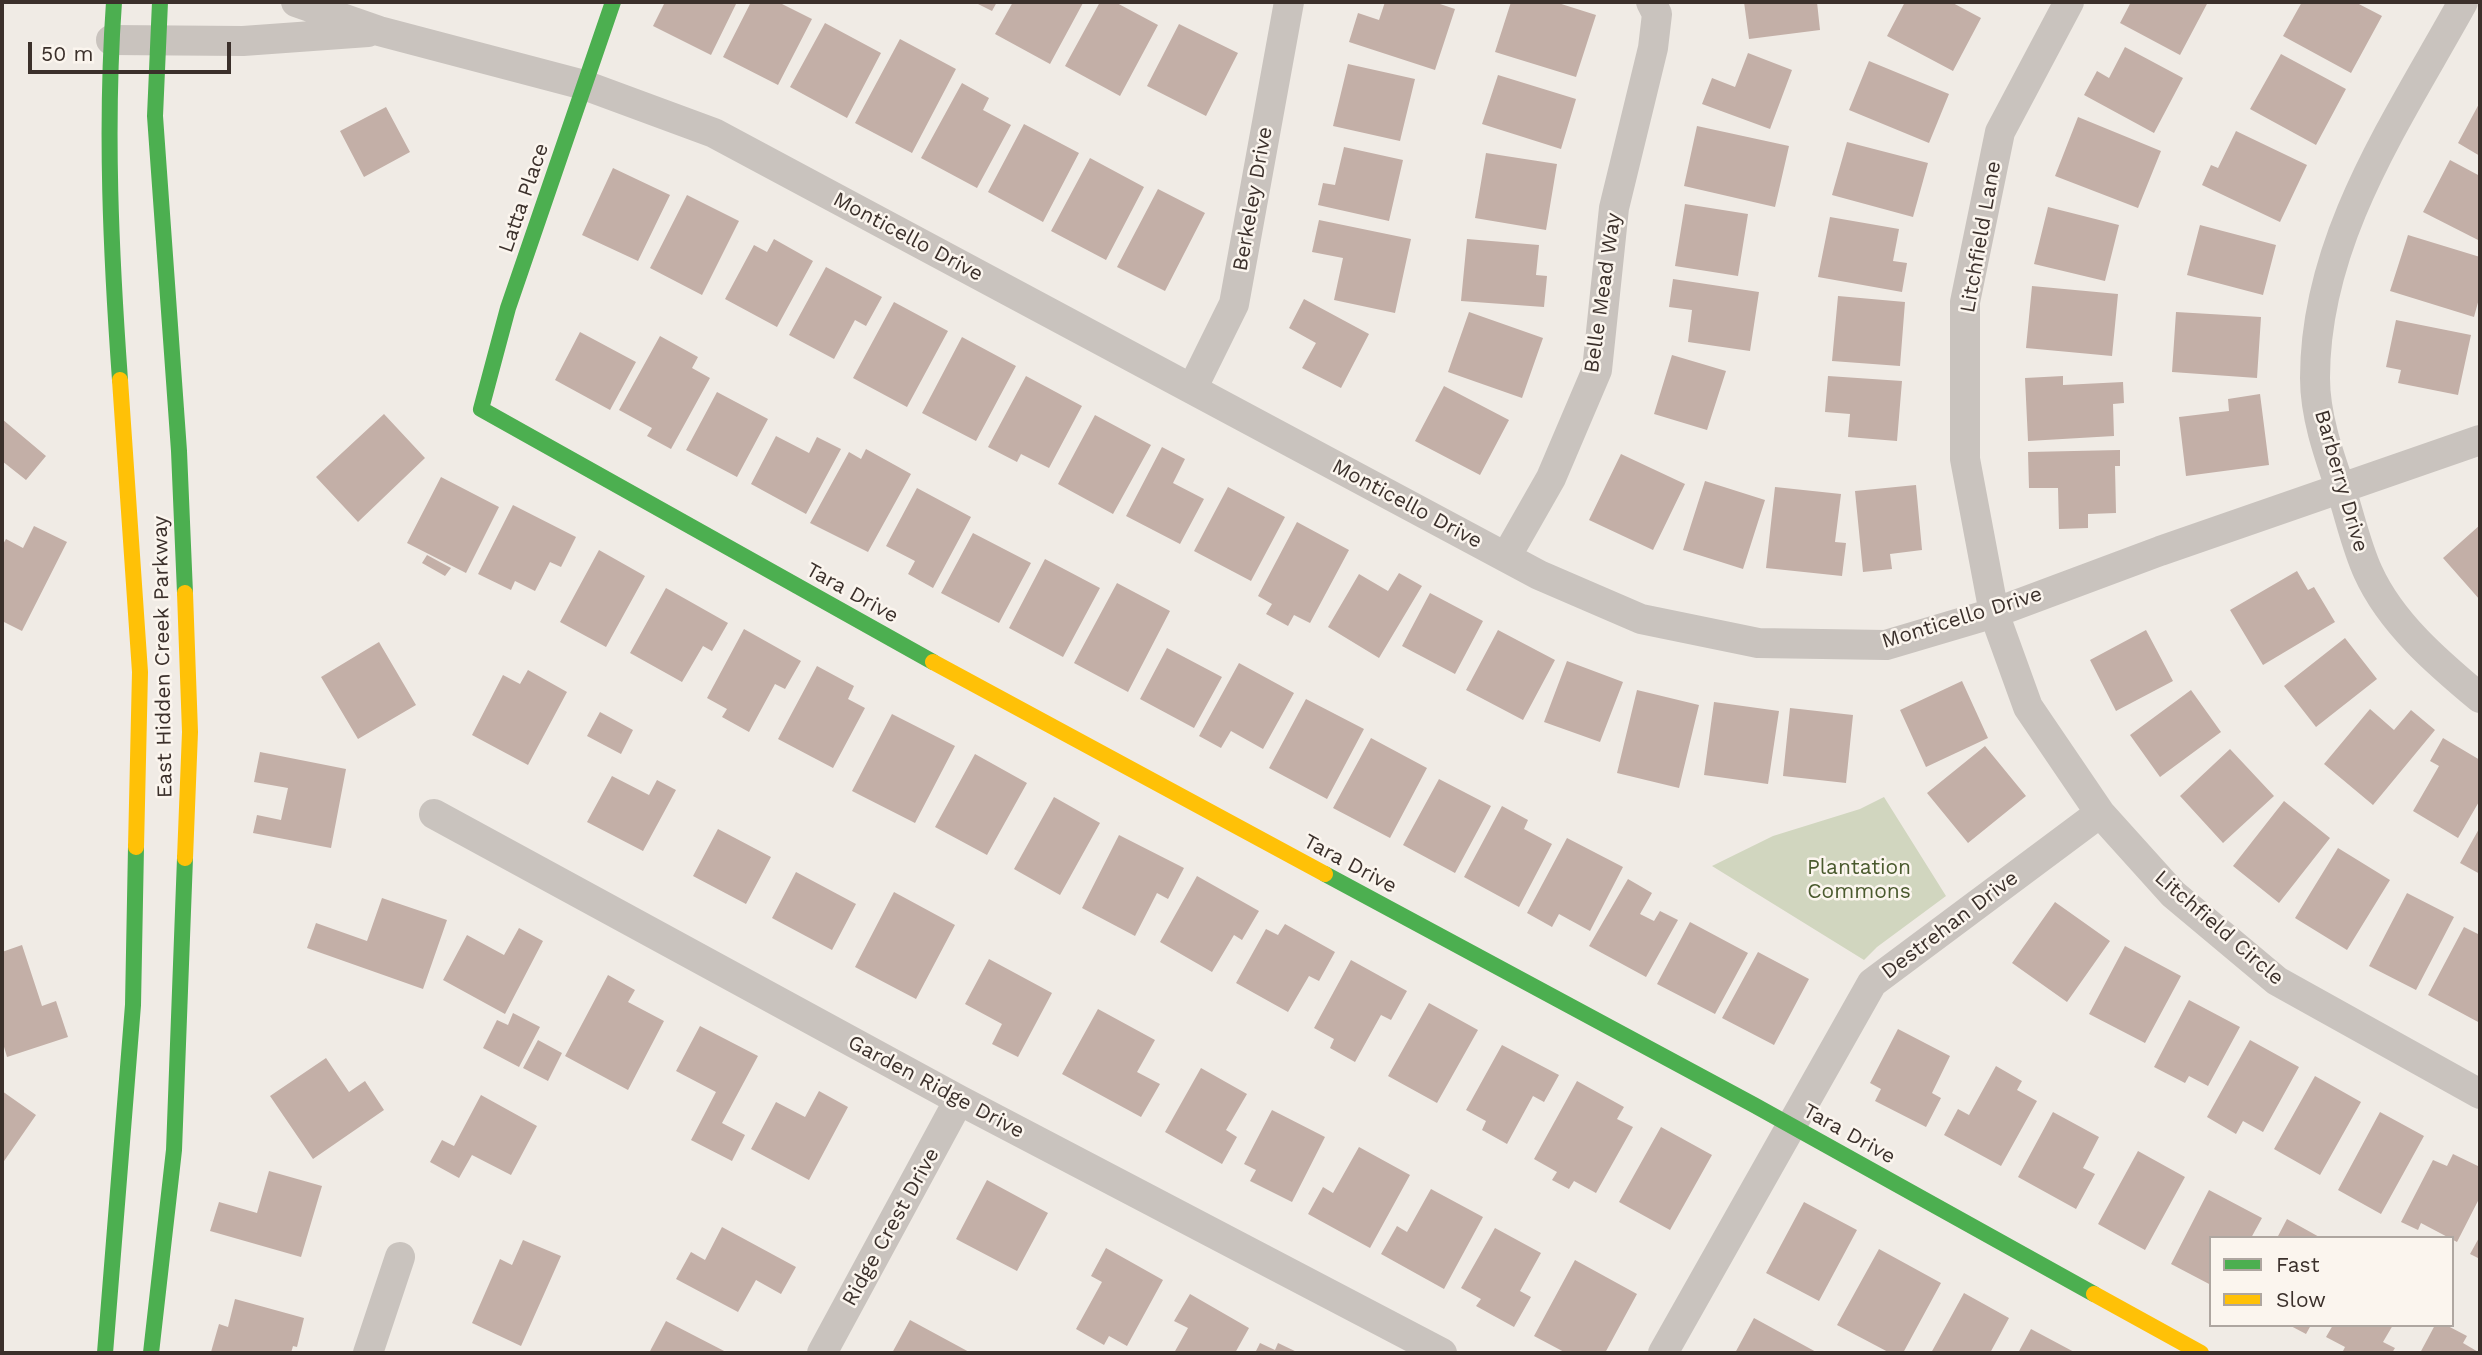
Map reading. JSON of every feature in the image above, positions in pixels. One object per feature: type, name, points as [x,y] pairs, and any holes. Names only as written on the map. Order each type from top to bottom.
[{"type":"main road","name":"East Hidden Creek Parkway","points":[[105,1353],[133,1005],[140,672],[114,297],[109,68],[114,2]]},
{"type":"main road","name":"East Hidden Creek Parkway","points":[[152,1353],[174,1150],[190,732],[179,451],[155,116],[160,2]]},
{"type":"main road","name":"Latta Place","points":[[481,409],[508,308],[613,2]]},
{"type":"main road","name":"Tara Drive","points":[[481,409],[931,661],[1791,1126],[2201,1353]]},
{"type":"street","name":"Monticello Drive","points":[[296,2],[379,31],[584,85],[714,133],[1539,575],[1641,619],[1758,643],[1886,645],[1994,613],[2160,551],[2480,440]]},
{"type":"street","name":"Litchfield Lane","points":[[1994,613],[1965,459],[1965,302],[2000,132],[2069,2]]},
{"type":"street","name":"Barberry Drive","points":[[2463,2],[2355,198],[2339,239],[2326,285],[2318,334],[2315,379],[2320,421],[2368,572],[2390,609],[2440,663],[2480,698]]},
{"type":"street","name":"Berkeley Drive","points":[[1192,389],[1234,304],[1284,3]]},
{"type":"street","name":"Belle Mead Way","points":[[1506,557],[1551,478],[1597,370],[1614,208],[1653,48],[1654,8]]},
{"type":"street","name":"Monticello Drive","points":[[111,40],[243,41],[379,31]]},
{"type":"street","name":"Litchfield Circle","points":[[1994,613],[2028,707],[2100,813],[2173,894],[2277,981],[2480,1094]]},
{"type":"street","name":"Destrehan Drive","points":[[1663,1353],[1872,984],[2100,813]]},
{"type":"street","name":"Garden Ridge Drive","points":[[434,814],[960,1100],[1442,1353]]},
{"type":"street","name":"Ridge Crest Drive","points":[[822,1353],[960,1100]]},
{"type":"street","points":[[368,1353],[400,1257]]},
{"type":"green space","name":"Plantation Commons","points":[[1884,797],[1946,896],[1877,947],[1864,960],[1712,866],[1773,836],[1860,809]]},
{"type":"building","points":[[665,2],[737,2],[711,55],[653,26]]},
{"type":"building","points":[[751,2],[778,2],[812,19],[778,85],[723,57]]},
{"type":"building","points":[[974,2],[997,2],[992,11]]},
{"type":"building","points":[[1013,2],[1083,3],[1050,64],[995,34]]},
{"type":"building","points":[[1100,2],[1115,2],[1158,25],[1120,96],[1065,66]]},
{"type":"building","points":[[1385,2],[1434,2],[1455,9],[1435,70],[1349,42],[1358,13],[1379,20]]},
{"type":"building","points":[[1511,2],[1555,2],[1596,15],[1576,77],[1495,52]]},
{"type":"building","points":[[1744,2],[1817,2],[1820,30],[1749,39]]},
{"type":"building","points":[[1905,2],[1951,2],[1981,18],[1953,71],[1887,36]]},
{"type":"building","points":[[2131,2],[2208,2],[2180,55],[2120,23]]},
{"type":"building","points":[[2302,2],[2355,2],[2382,16],[2351,73],[2283,36]]},
{"type":"building","points":[[825,23],[881,53],[847,118],[790,87]]},
{"type":"building","points":[[1179,24],[1238,53],[1206,116],[1147,86]]},
{"type":"building","points":[[900,39],[956,69],[912,153],[855,123]]},
{"type":"building","points":[[2125,47],[2183,78],[2154,133],[2084,95],[2097,71],[2109,78]]},
{"type":"building","points":[[1748,53],[1792,70],[1770,129],[1702,104],[1712,78],[1735,87]]},
{"type":"building","points":[[2281,54],[2346,89],[2316,145],[2250,109]]},
{"type":"building","points":[[1869,61],[1949,94],[1929,143],[1849,110]]},
{"type":"building","points":[[1348,64],[1415,79],[1400,141],[1333,126]]},
{"type":"building","points":[[1498,75],[1576,99],[1561,149],[1482,124]]},
{"type":"building","points":[[962,83],[989,98],[983,110],[1011,125],[977,188],[921,158]]},
{"type":"building","points":[[2480,102],[2480,156],[2458,143]]},
{"type":"building","points":[[386,107],[410,152],[364,177],[340,131]]},
{"type":"building","points":[[2078,117],[2161,151],[2138,208],[2055,176]]},
{"type":"building","points":[[1024,124],[1079,153],[1043,222],[988,192]]},
{"type":"building","points":[[1697,126],[1789,146],[1775,207],[1684,186]]},
{"type":"building","points":[[2236,131],[2307,165],[2280,222],[2202,185],[2211,165],[2218,168]]},
{"type":"building","points":[[1847,142],[1928,163],[1913,217],[1832,195]]},
{"type":"building","points":[[1344,147],[1403,160],[1389,221],[1318,205],[1323,183],[1335,185]]},
{"type":"building","points":[[1486,153],[1557,164],[1546,230],[1475,218]]},
{"type":"building","points":[[1090,158],[1144,187],[1106,260],[1051,231]]},
{"type":"building","points":[[2450,160],[2480,176],[2480,241],[2423,212]]},
{"type":"building","points":[[613,168],[670,195],[638,261],[582,235]]},
{"type":"building","points":[[1158,189],[1205,213],[1165,291],[1117,267]]},
{"type":"building","points":[[687,195],[739,221],[702,295],[650,268]]},
{"type":"building","points":[[1685,204],[1748,214],[1738,276],[1675,266]]},
{"type":"building","points":[[2048,207],[2119,225],[2105,281],[2034,264]]},
{"type":"building","points":[[1830,217],[1899,229],[1893,261],[1907,263],[1902,292],[1818,277]]},
{"type":"building","points":[[1319,220],[1411,239],[1395,313],[1334,300],[1343,258],[1312,252]]},
{"type":"building","points":[[2200,225],[2276,245],[2263,295],[2187,275]]},
{"type":"building","points":[[2408,235],[2480,257],[2480,295],[2474,317],[2390,291]]},
{"type":"building","points":[[774,239],[813,261],[777,327],[725,299],[754,245],[767,252]]},
{"type":"building","points":[[1467,239],[1539,245],[1536,275],[1547,276],[1544,307],[1461,301]]},
{"type":"building","points":[[826,267],[882,297],[866,326],[855,320],[834,359],[789,335]]},
{"type":"building","points":[[1673,279],[1759,292],[1750,351],[1688,342],[1692,310],[1669,307]]},
{"type":"building","points":[[2032,286],[2118,294],[2112,356],[2026,348]]},
{"type":"building","points":[[1838,296],[1905,302],[1900,366],[1832,361]]},
{"type":"building","points":[[1304,299],[1369,334],[1341,388],[1302,368],[1316,343],[1289,328]]},
{"type":"building","points":[[894,302],[948,331],[907,407],[853,378]]},
{"type":"building","points":[[1469,312],[1543,338],[1522,398],[1448,372]]},
{"type":"building","points":[[2176,312],[2261,317],[2257,378],[2172,372]]},
{"type":"building","points":[[2396,320],[2471,335],[2458,395],[2398,383],[2401,370],[2386,367]]},
{"type":"building","points":[[580,332],[636,362],[610,410],[555,380]]},
{"type":"building","points":[[660,336],[698,357],[692,368],[710,378],[671,449],[647,436],[652,428],[619,410]]},
{"type":"building","points":[[962,337],[1016,366],[976,441],[922,413]]},
{"type":"building","points":[[1672,355],[1726,371],[1707,430],[1654,414]]},
{"type":"building","points":[[1026,376],[1082,406],[1049,468],[1021,454],[1017,462],[988,447]]},
{"type":"building","points":[[1828,376],[1902,381],[1897,441],[1848,437],[1850,414],[1825,412]]},
{"type":"building","points":[[2063,376],[2063,385],[2123,382],[2124,403],[2113,404],[2114,436],[2028,441],[2025,378]]},
{"type":"building","points":[[1444,386],[1509,420],[1480,475],[1415,441]]},
{"type":"building","points":[[717,392],[768,419],[737,477],[686,450]]},
{"type":"building","points":[[2260,394],[2269,465],[2186,476],[2179,417],[2229,411],[2228,399]]},
{"type":"building","points":[[384,414],[425,458],[358,522],[316,477]]},
{"type":"building","points":[[1095,415],[1151,445],[1113,514],[1058,484]]},
{"type":"building","points":[[2,419],[46,456],[26,480],[2,461]]},
{"type":"building","points":[[776,436],[809,453],[817,437],[841,449],[806,514],[751,484]]},
{"type":"building","points":[[1162,447],[1185,459],[1173,483],[1204,499],[1180,544],[1126,516]]},
{"type":"building","points":[[866,449],[911,474],[868,552],[810,523],[849,452],[861,459]]},
{"type":"building","points":[[2120,450],[2120,466],[2115,466],[2116,513],[2088,514],[2088,528],[2059,529],[2058,488],[2029,488],[2028,452]]},
{"type":"building","points":[[1621,454],[1685,484],[1653,550],[1589,520]]},
{"type":"building","points":[[441,477],[499,507],[466,573],[407,543]]},
{"type":"building","points":[[1705,481],[1765,500],[1743,569],[1683,550]]},
{"type":"building","points":[[1916,485],[1922,550],[1890,554],[1892,569],[1863,572],[1855,491]]},
{"type":"building","points":[[1228,487],[1285,517],[1251,581],[1194,551]]},
{"type":"building","points":[[1775,487],[1841,494],[1835,542],[1846,543],[1842,576],[1766,568]]},
{"type":"building","points":[[917,488],[971,517],[933,588],[908,574],[915,561],[886,546]]},
{"type":"building","points":[[513,505],[576,537],[561,567],[550,562],[535,591],[515,581],[511,590],[478,574]]},
{"type":"building","points":[[1297,522],[1349,550],[1310,623],[1294,615],[1288,626],[1266,614],[1272,604],[1258,596]]},
{"type":"building","points":[[2480,525],[2480,600],[2443,558]]},
{"type":"building","points":[[34,526],[67,542],[22,631],[2,621],[2,546],[6,539],[23,548]]},
{"type":"building","points":[[973,533],[1031,563],[999,623],[941,593]]},
{"type":"building","points":[[599,550],[645,576],[606,647],[560,622]]},
{"type":"building","points":[[427,555],[451,568],[445,576],[422,563]]},
{"type":"building","points":[[1045,559],[1100,588],[1063,657],[1009,628]]},
{"type":"building","points":[[2297,571],[2308,590],[2314,587],[2335,622],[2263,665],[2230,610]]},
{"type":"building","points":[[1399,573],[1422,586],[1379,658],[1328,627],[1359,574],[1388,591]]},
{"type":"building","points":[[1117,583],[1170,611],[1128,692],[1074,663]]},
{"type":"building","points":[[666,588],[728,623],[712,651],[703,646],[682,682],[630,653]]},
{"type":"building","points":[[1430,593],[1483,621],[1455,674],[1402,646]]},
{"type":"building","points":[[744,629],[801,661],[785,689],[775,684],[749,732],[722,717],[727,709],[707,698]]},
{"type":"building","points":[[1498,630],[1555,660],[1523,720],[1466,690]]},
{"type":"building","points":[[2146,630],[2173,681],[2116,711],[2090,660]]},
{"type":"building","points":[[2345,638],[2377,679],[2316,727],[2284,686]]},
{"type":"building","points":[[379,642],[416,705],[358,739],[321,677]]},
{"type":"building","points":[[1167,648],[1222,677],[1194,728],[1140,699]]},
{"type":"building","points":[[1567,661],[1623,682],[1600,742],[1544,722]]},
{"type":"building","points":[[1239,663],[1294,693],[1263,749],[1231,731],[1221,748],[1199,736]]},
{"type":"building","points":[[817,666],[854,686],[848,699],[865,708],[833,768],[778,739]]},
{"type":"building","points":[[528,670],[567,692],[528,765],[472,735],[503,675],[520,684]]},
{"type":"building","points":[[1962,681],[1988,738],[1926,767],[1900,710]]},
{"type":"building","points":[[1637,690],[1699,705],[1679,788],[1617,773]]},
{"type":"building","points":[[2191,690],[2221,732],[2160,777],[2130,735]]},
{"type":"building","points":[[1306,699],[1364,729],[1327,799],[1269,768]]},
{"type":"building","points":[[1714,702],[1779,711],[1768,784],[1704,775]]},
{"type":"building","points":[[1790,708],[1853,715],[1846,783],[1783,776]]},
{"type":"building","points":[[2370,709],[2394,730],[2411,710],[2435,730],[2373,805],[2324,764]]},
{"type":"building","points":[[600,712],[633,730],[621,754],[587,736]]},
{"type":"building","points":[[892,714],[955,746],[915,823],[852,791]]},
{"type":"building","points":[[1371,738],[1427,768],[1390,838],[1333,808]]},
{"type":"building","points":[[2443,738],[2480,760],[2480,800],[2458,838],[2413,811],[2439,766],[2430,761]]},
{"type":"building","points":[[1985,746],[2026,796],[1968,843],[1927,793]]},
{"type":"building","points":[[2230,749],[2274,796],[2223,843],[2180,796]]},
{"type":"building","points":[[260,752],[346,769],[331,848],[253,833],[257,815],[281,820],[288,788],[254,782]]},
{"type":"building","points":[[975,754],[1027,783],[987,855],[935,827]]},
{"type":"building","points":[[612,776],[649,795],[657,780],[676,790],[643,851],[587,822]]},
{"type":"building","points":[[1439,779],[1491,806],[1455,873],[1403,845]]},
{"type":"building","points":[[1054,797],[1100,823],[1060,895],[1014,869]]},
{"type":"building","points":[[2284,801],[2330,838],[2279,903],[2233,866]]},
{"type":"building","points":[[1502,806],[1528,820],[1524,829],[1552,844],[1519,907],[1464,877]]},
{"type":"building","points":[[2480,827],[2480,874],[2460,863]]},
{"type":"building","points":[[718,829],[771,857],[746,904],[693,876]]},
{"type":"building","points":[[1119,835],[1184,868],[1168,899],[1157,893],[1135,936],[1082,908]]},
{"type":"building","points":[[1567,838],[1623,867],[1590,931],[1559,914],[1552,927],[1527,913]]},
{"type":"building","points":[[2338,848],[2390,880],[2347,950],[2295,918]]},
{"type":"building","points":[[796,872],[856,904],[832,950],[772,918]]},
{"type":"building","points":[[1197,876],[1259,911],[1242,940],[1234,935],[1212,972],[1160,942]]},
{"type":"building","points":[[1628,879],[1652,893],[1640,914],[1654,921],[1660,911],[1678,920],[1646,977],[1589,946]]},
{"type":"building","points":[[894,892],[955,925],[916,999],[855,967]]},
{"type":"building","points":[[2407,893],[2454,917],[2416,990],[2369,966]]},
{"type":"building","points":[[382,898],[447,920],[423,989],[307,948],[316,923],[367,941]]},
{"type":"building","points":[[2055,902],[2110,941],[2067,1002],[2012,963]]},
{"type":"building","points":[[1690,922],[1748,953],[1715,1014],[1657,984]]},
{"type":"building","points":[[1285,924],[1335,952],[1319,981],[1309,976],[1288,1012],[1236,983],[1266,929],[1278,935]]},
{"type":"building","points":[[2464,927],[2480,935],[2480,1023],[2428,995]]},
{"type":"building","points":[[519,928],[543,941],[505,1014],[443,980],[467,935],[504,955]]},
{"type":"building","points":[[22,945],[42,1006],[56,1001],[68,1037],[7,1057],[2,1040],[2,952]]},
{"type":"building","points":[[2125,946],[2181,976],[2145,1043],[2089,1014]]},
{"type":"building","points":[[1758,952],[1809,979],[1774,1045],[1722,1018]]},
{"type":"building","points":[[989,959],[1052,993],[1018,1057],[992,1044],[1002,1024],[965,1004]]},
{"type":"building","points":[[1351,960],[1407,991],[1391,1020],[1381,1015],[1355,1062],[1330,1048],[1334,1039],[1314,1028]]},
{"type":"building","points":[[608,975],[635,990],[628,1002],[664,1021],[628,1090],[565,1056]]},
{"type":"building","points":[[2189,1000],[2240,1027],[2208,1086],[2189,1076],[2185,1083],[2154,1067]]},
{"type":"building","points":[[1429,1003],[1478,1030],[1437,1103],[1388,1076]]},
{"type":"building","points":[[1098,1009],[1155,1040],[1137,1072],[1160,1084],[1141,1117],[1062,1074]]},
{"type":"building","points":[[513,1013],[540,1027],[519,1067],[483,1048],[497,1020],[508,1025]]},
{"type":"building","points":[[700,1026],[758,1056],[722,1123],[745,1135],[732,1161],[691,1140],[716,1092],[676,1071]]},
{"type":"building","points":[[1898,1029],[1950,1056],[1932,1093],[1941,1098],[1926,1127],[1875,1101],[1881,1089],[1870,1083]]},
{"type":"building","points":[[538,1040],[562,1053],[548,1081],[523,1068]]},
{"type":"building","points":[[2250,1040],[2299,1067],[2263,1132],[2243,1121],[2236,1134],[2207,1117]]},
{"type":"building","points":[[1502,1045],[1559,1075],[1544,1102],[1533,1096],[1507,1144],[1482,1130],[1486,1121],[1466,1110]]},
{"type":"building","points":[[326,1058],[349,1092],[365,1081],[384,1110],[313,1159],[270,1096]]},
{"type":"building","points":[[1996,1066],[2022,1081],[2017,1090],[2037,1101],[2001,1166],[1944,1135],[1958,1109],[1969,1115]]},
{"type":"building","points":[[1201,1068],[1247,1094],[1226,1130],[1237,1137],[1222,1164],[1165,1132]]},
{"type":"building","points":[[2315,1076],[2361,1102],[2320,1175],[2274,1149]]},
{"type":"building","points":[[1577,1081],[1624,1107],[1617,1119],[1633,1127],[1596,1193],[1574,1181],[1569,1189],[1552,1180],[1557,1172],[1534,1159]]},
{"type":"building","points":[[2,1091],[36,1115],[2,1164]]},
{"type":"building","points":[[819,1091],[848,1107],[809,1180],[751,1149],[776,1102],[805,1117]]},
{"type":"building","points":[[481,1095],[537,1126],[511,1175],[472,1155],[459,1178],[430,1162],[442,1140],[454,1146]]},
{"type":"building","points":[[1272,1110],[1325,1137],[1292,1202],[1250,1181],[1256,1170],[1244,1164]]},
{"type":"building","points":[[2053,1112],[2099,1137],[2083,1168],[2095,1174],[2076,1209],[2018,1177]]},
{"type":"building","points":[[2380,1112],[2424,1136],[2381,1214],[2338,1190]]},
{"type":"building","points":[[1661,1127],[1712,1155],[1670,1230],[1619,1202]]},
{"type":"building","points":[[1359,1147],[1410,1175],[1370,1248],[1308,1214],[1323,1187],[1333,1193]]},
{"type":"building","points":[[2138,1151],[2185,1177],[2145,1250],[2098,1224]]},
{"type":"building","points":[[2453,1154],[2480,1167],[2480,1197],[2457,1242],[2454,1236],[2446,1236],[2421,1223],[2418,1230],[2401,1222],[2433,1160],[2447,1166]]},
{"type":"building","points":[[269,1171],[322,1186],[301,1257],[210,1231],[219,1202],[257,1213]]},
{"type":"building","points":[[987,1180],[1048,1213],[1017,1271],[956,1239]]},
{"type":"building","points":[[1431,1189],[1483,1217],[1444,1289],[1381,1254],[1397,1226],[1407,1232]]},
{"type":"building","points":[[2209,1190],[2262,1218],[2252,1236],[2209,1236],[2209,1284],[2171,1264]]},
{"type":"building","points":[[1804,1202],[1857,1230],[1819,1301],[1766,1273]]},
{"type":"building","points":[[2287,1219],[2317,1236],[2278,1236]]},
{"type":"building","points":[[722,1227],[796,1267],[781,1294],[756,1280],[738,1312],[676,1279],[691,1252],[705,1260]]},
{"type":"building","points":[[1495,1228],[1541,1253],[1520,1291],[1531,1297],[1514,1327],[1476,1306],[1481,1299],[1461,1288]]},
{"type":"building","points":[[2480,1236],[2480,1259],[2470,1254]]},
{"type":"building","points":[[523,1240],[561,1256],[521,1346],[472,1323],[500,1259],[512,1265]]},
{"type":"building","points":[[1106,1248],[1163,1280],[1127,1346],[1109,1336],[1104,1345],[1076,1329],[1102,1282],[1091,1276]]},
{"type":"building","points":[[1879,1249],[1941,1283],[1903,1353],[1890,1353],[1837,1325]]},
{"type":"building","points":[[1575,1260],[1637,1294],[1605,1353],[1566,1353],[1534,1336]]},
{"type":"building","points":[[1964,1293],[2009,1318],[1990,1353],[1931,1353]]},
{"type":"building","points":[[1190,1294],[1249,1328],[1235,1353],[1174,1353],[1188,1328],[1174,1321]]},
{"type":"building","points":[[235,1299],[304,1318],[297,1347],[293,1346],[291,1353],[211,1352],[219,1324],[228,1327]]},
{"type":"building","points":[[1754,1318],[1818,1353],[1735,1353]]},
{"type":"building","points":[[910,1320],[971,1353],[892,1353]]},
{"type":"building","points":[[666,1321],[728,1353],[649,1353]]},
{"type":"building","points":[[2293,1327],[2310,1327],[2306,1334]]},
{"type":"building","points":[[2332,1327],[2392,1327],[2383,1342],[2395,1348],[2392,1353],[2342,1353],[2345,1347],[2326,1337]]},
{"type":"building","points":[[2434,1327],[2450,1327],[2467,1336],[2463,1343],[2480,1353],[2420,1353]]},
{"type":"building","points":[[2031,1329],[2076,1353],[2018,1353]]},
{"type":"building","points":[[1260,1343],[1275,1350],[1278,1343],[1299,1353],[1255,1353]]},
{"type":"traffic: fast","points":[[114,2],[110,191],[120,380]]},
{"type":"traffic: fast","points":[[160,2],[155,116],[179,451],[185,593]]},
{"type":"traffic: fast","points":[[613,2],[508,308],[481,409],[933,662]]},
{"type":"traffic: fast","points":[[105,1353],[133,1005],[136,847]]},
{"type":"traffic: fast","points":[[151,1353],[174,1150],[185,858]]},
{"type":"traffic: fast","points":[[1325,874],[1754,1105],[2094,1294]]},
{"type":"traffic: slow","points":[[120,380],[140,672],[136,847]]},
{"type":"traffic: slow","points":[[185,593],[190,732],[185,858]]},
{"type":"traffic: slow","points":[[933,662],[1325,874]]},
{"type":"traffic: slow","points":[[2094,1294],[2201,1353]]}]
